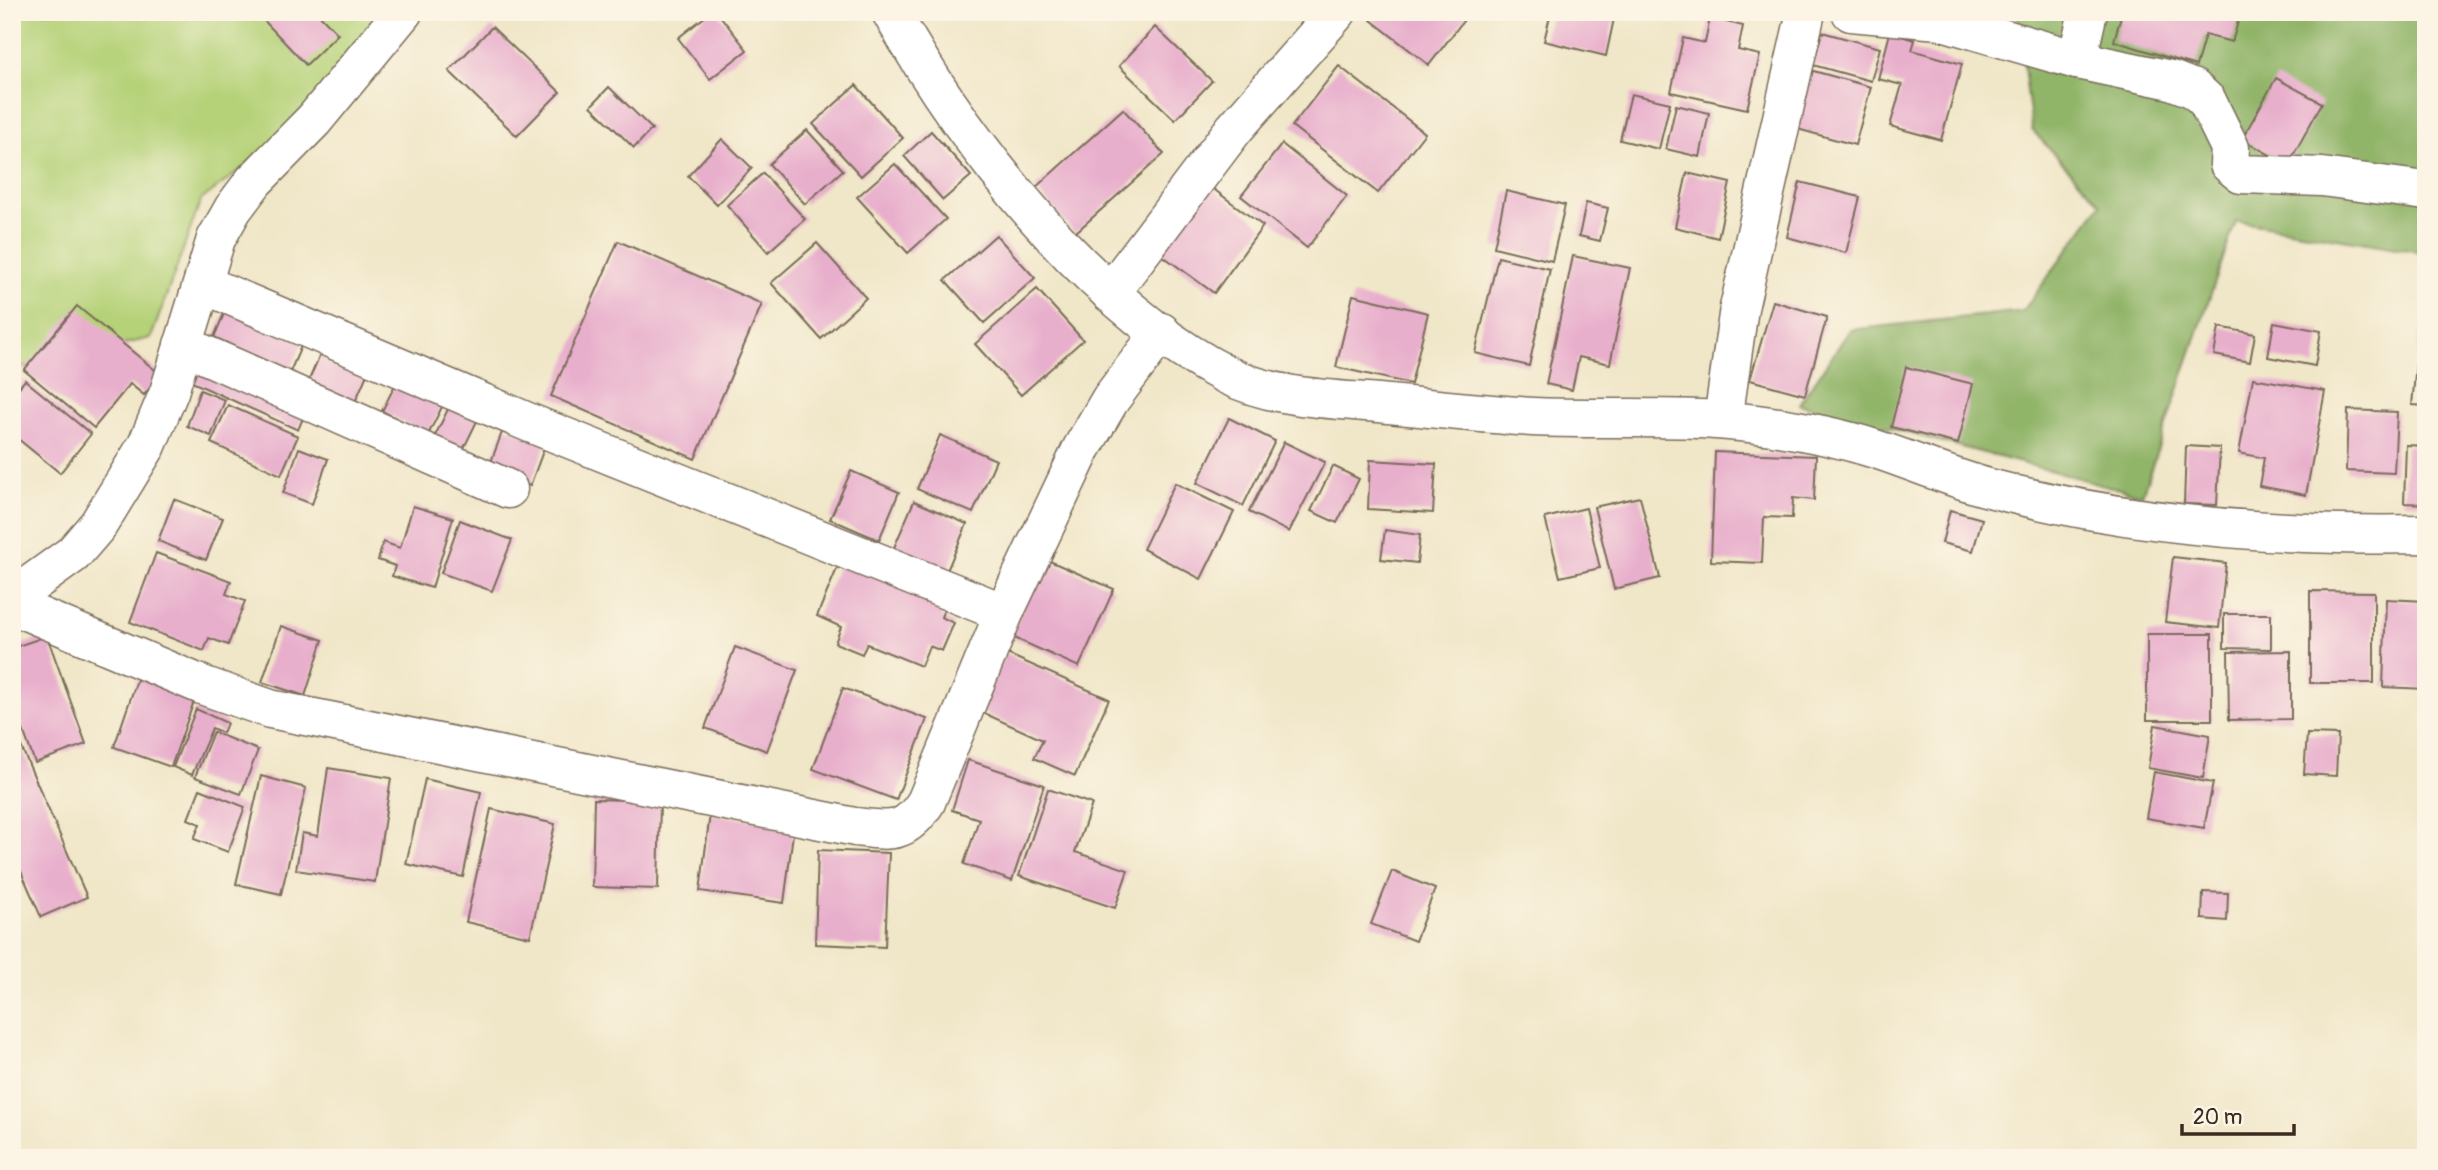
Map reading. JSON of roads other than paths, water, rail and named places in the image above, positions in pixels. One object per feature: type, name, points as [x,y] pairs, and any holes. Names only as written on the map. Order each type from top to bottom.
[{"type":"street","points":[[12,598],[73,554],[98,525],[147,445],[169,392],[216,239],[233,209],[254,181],[314,120],[403,12]]},
{"type":"street","points":[[891,12],[954,113],[992,165],[1110,293],[1193,356],[1231,377],[1307,397],[1533,417],[1723,420],[1764,425],[1869,447],[1988,488],[2111,513],[2240,527],[2359,535],[2426,534]]},
{"type":"street","points":[[1110,293],[1234,129],[1337,12]]},
{"type":"street","points":[[1723,420],[1739,308],[1806,12]]},
{"type":"street","points":[[1851,12],[1939,20],[2077,60],[2171,80],[2194,89],[2207,101],[2221,126],[2230,148],[2229,164],[2241,174],[2322,177],[2426,191]]},
{"type":"street","points":[[2077,60],[2088,12]]},
{"type":"street","points":[[203,284],[530,423],[1004,612]]},
{"type":"street","points":[[12,605],[202,685],[270,709],[855,827],[887,831],[901,828],[910,822],[926,802],[1004,612],[1082,449],[1110,400],[1161,332]]},
{"type":"street","points":[[183,345],[508,489]]}]
